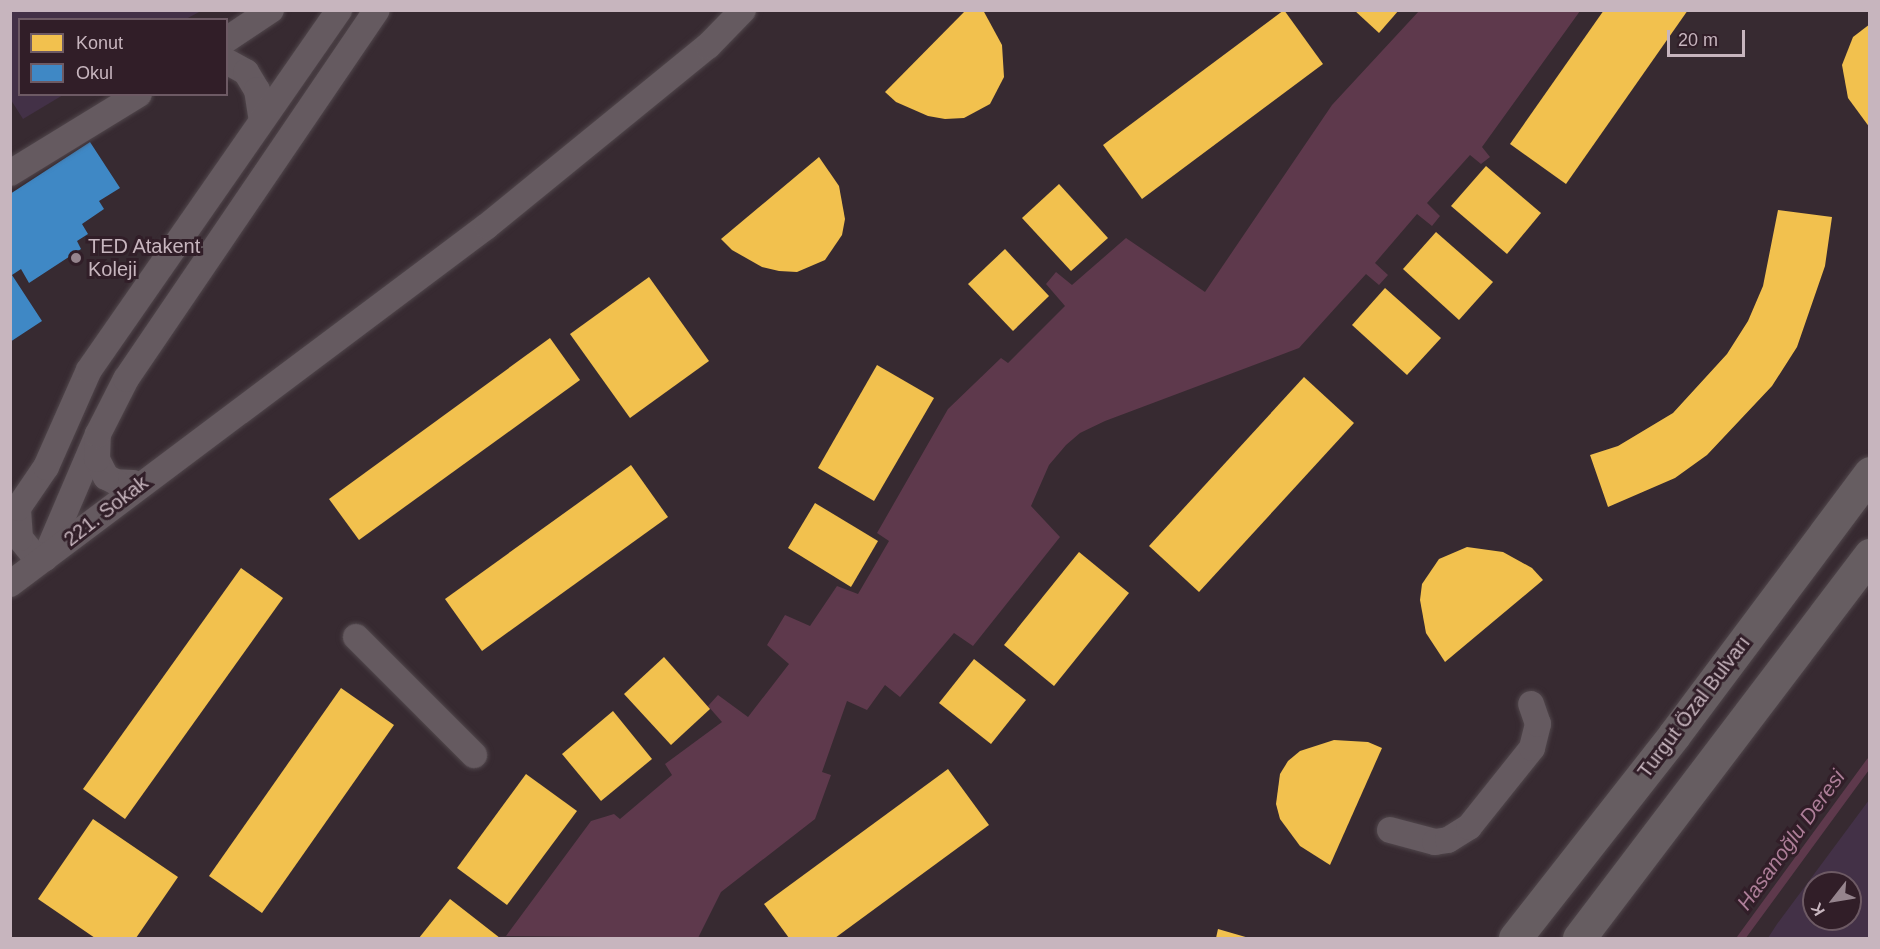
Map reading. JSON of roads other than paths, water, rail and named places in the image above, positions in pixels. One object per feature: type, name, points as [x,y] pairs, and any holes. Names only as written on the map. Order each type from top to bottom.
[{"type":"main road","name":"Turgut Özal Bulvarı","points":[[1515,939],[1674,735],[1869,473]]},
{"type":"main road","points":[[1579,939],[1869,555]]},
{"type":"street","points":[[228,39],[271,10]]},
{"type":"street","points":[[339,10],[89,370],[46,467],[15,527],[32,553],[45,558],[98,434],[126,379],[377,10]]},
{"type":"street","points":[[158,471],[488,226],[708,46],[743,10]]},
{"type":"street","points":[[228,62],[246,72],[257,90],[262,120]]},
{"type":"street","points":[[10,173],[136,96]]},
{"type":"street","points":[[98,434],[97,459],[106,477],[116,483],[133,483]]},
{"type":"street","name":"221. Sokak","points":[[15,527],[63,518],[158,471]]},
{"type":"street","name":"221. Sokak","points":[[10,584],[158,471]]},
{"type":"street","points":[[356,637],[474,755]]},
{"type":"street","points":[[1390,830],[1435,842],[1448,840],[1469,827],[1532,748],[1538,724],[1531,704]]},
{"type":"waterway","name":"Hasanoğlu Deresi","points":[[1741,938],[1870,762]]},
{"type":"place","name":"TED Atakent Koleji","points":[[76,258]]}]
